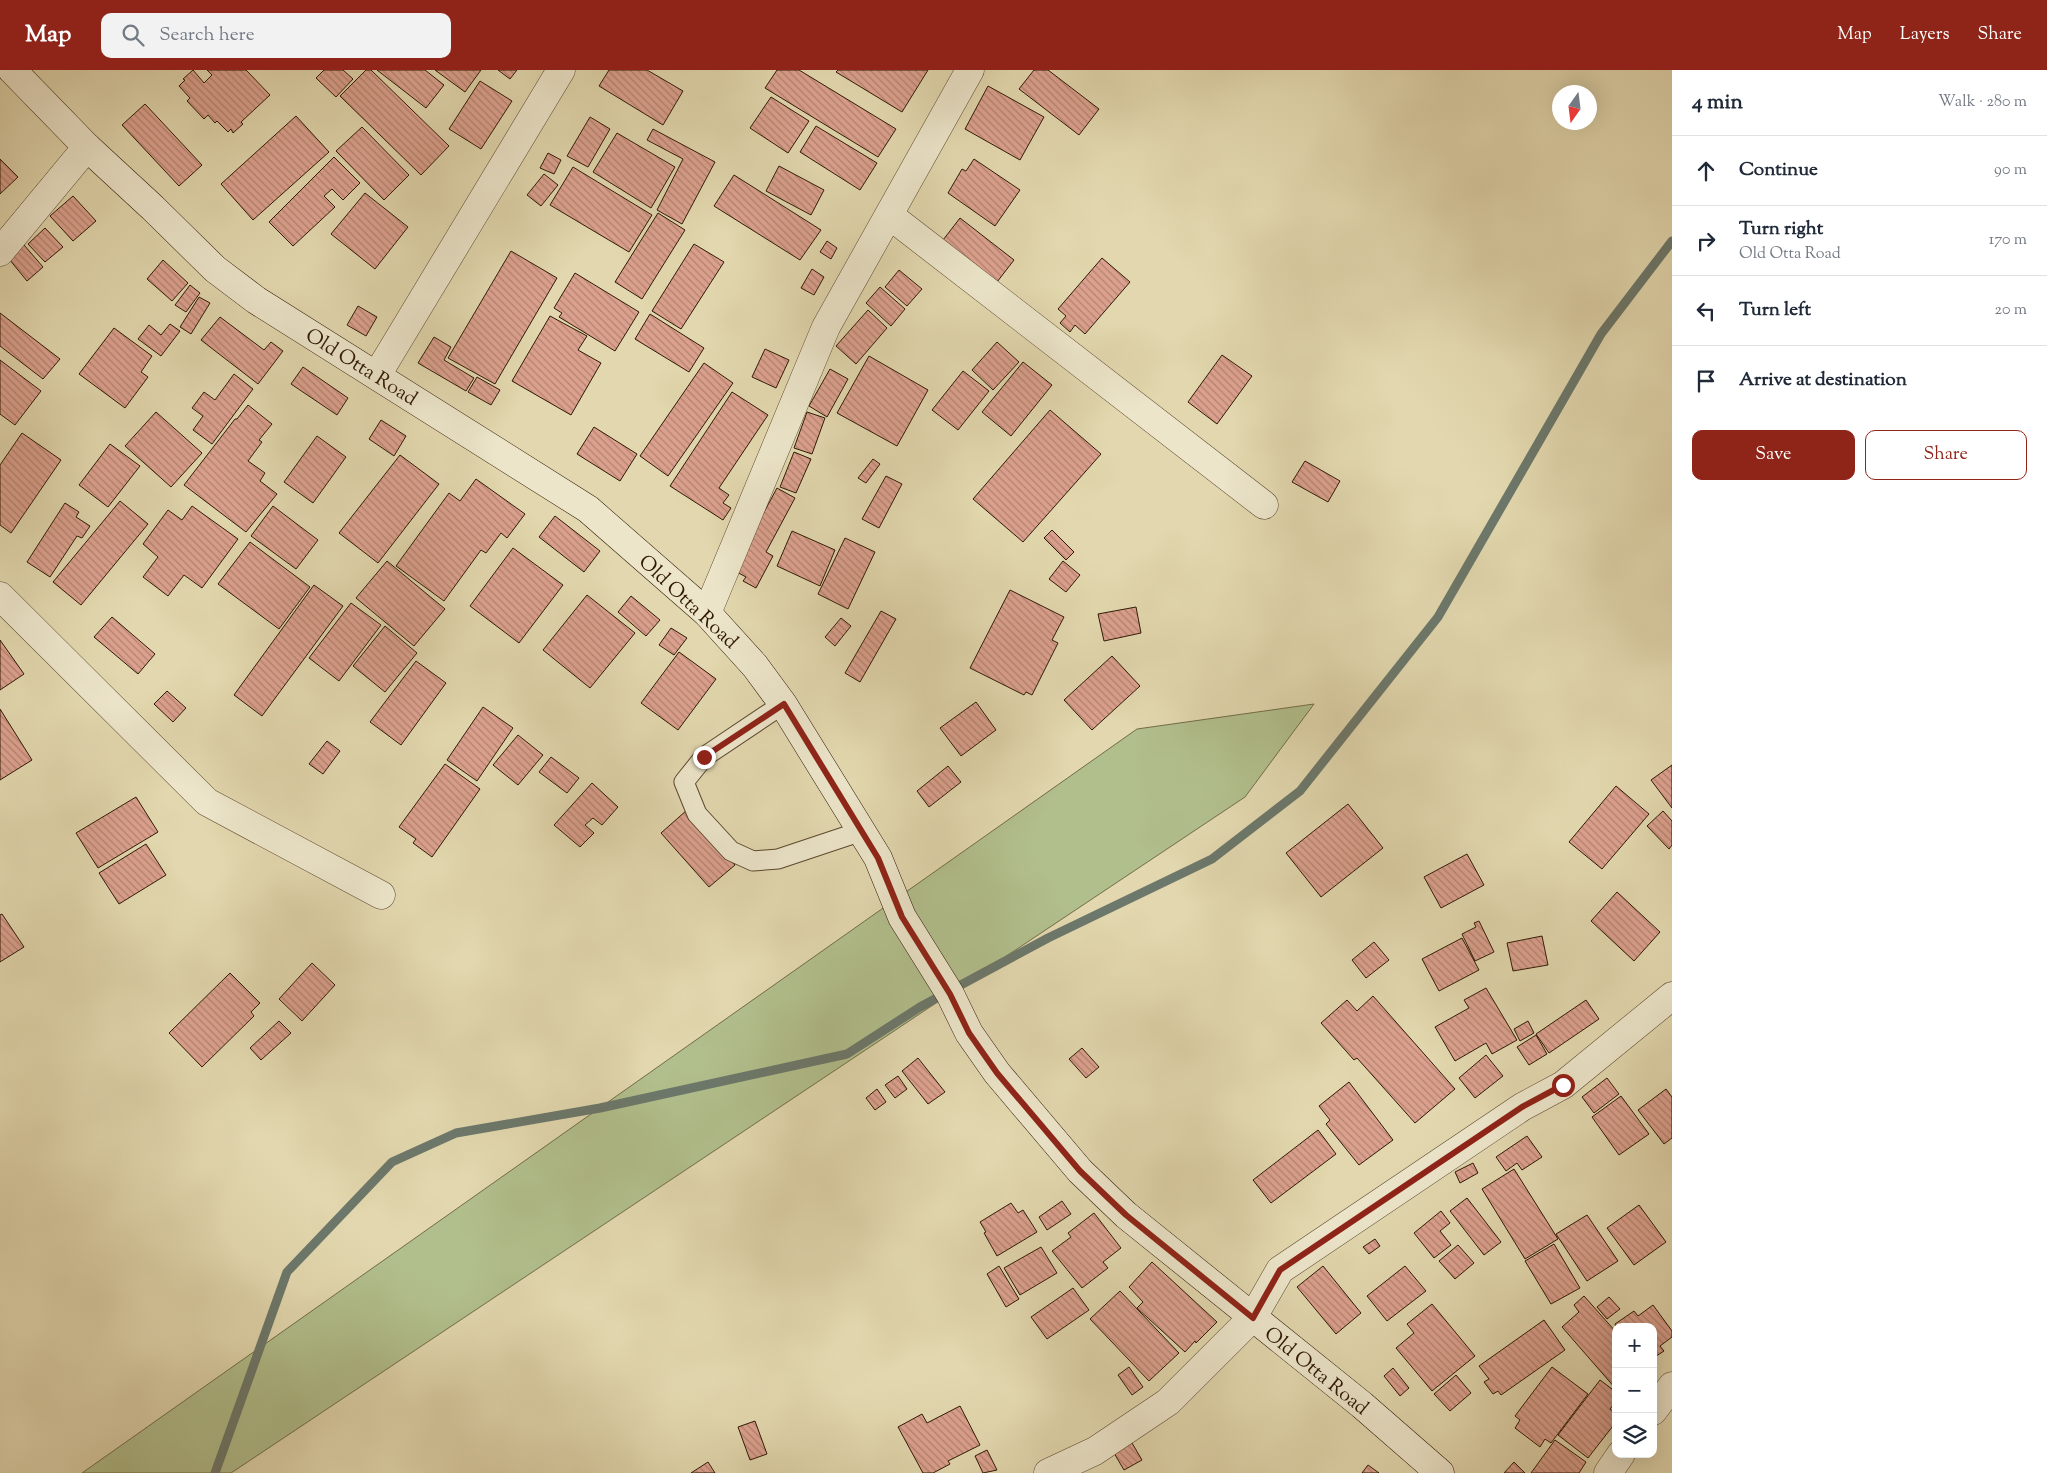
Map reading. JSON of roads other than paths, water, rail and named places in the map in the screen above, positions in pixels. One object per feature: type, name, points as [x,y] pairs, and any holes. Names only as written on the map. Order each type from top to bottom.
[{"type":"street","name":"Old Otta Road","points":[[12,70],[87,147],[215,269],[256,300],[588,509],[708,613],[755,666],[784,704],[878,858],[902,917],[950,994],[969,1033],[997,1073],[1080,1171],[1126,1215],[1362,1405],[1440,1473]]},
{"type":"street","points":[[377,375],[561,70]]},
{"type":"street","points":[[708,613],[826,327],[970,70]]},
{"type":"street","points":[[0,252],[87,147]]},
{"type":"street","points":[[889,214],[1264,505]]},
{"type":"street","points":[[0,596],[207,802],[381,895]]},
{"type":"street","points":[[1048,1473],[1095,1451],[1168,1402],[1253,1318],[1280,1270],[1522,1107],[1563,1085],[1672,996]]},
{"type":"street","points":[[1657,1406],[1672,1386]]},
{"type":"street","points":[[1608,1473],[1618,1458]]},
{"type":"lane","points":[[784,704],[704,757],[684,782],[697,814],[731,852],[753,861],[778,860],[862,831]]},
{"type":"waterway","points":[[215,1473],[287,1272],[392,1162],[456,1133],[600,1108],[847,1054],[920,1007],[1048,938],[1212,859],[1300,791],[1438,617],[1601,334],[1672,241]]}]
